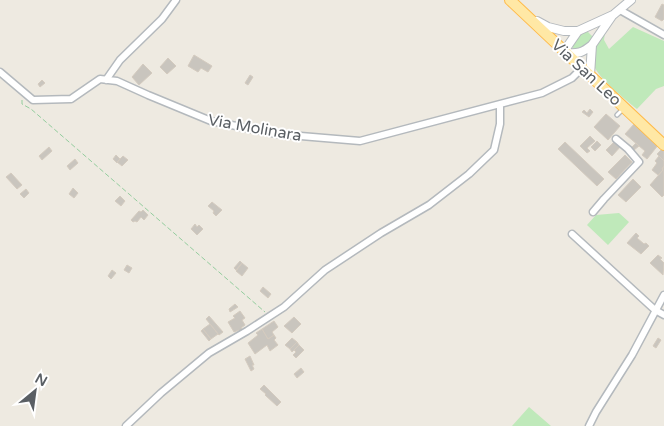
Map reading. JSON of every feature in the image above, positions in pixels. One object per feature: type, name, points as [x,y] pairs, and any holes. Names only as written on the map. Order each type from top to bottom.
[{"type":"main road","name":"Via San Leo","points":[[510,0],[590,75],[621,111],[664,145]]},
{"type":"street","points":[[0,72],[33,100],[71,100],[100,80],[106,80],[120,60],[162,20],[176,0]]},
{"type":"street","points":[[528,17],[548,27],[564,32],[578,32],[613,15],[631,0]]},
{"type":"street","points":[[620,10],[664,34]]},
{"type":"street","points":[[578,32],[566,53],[582,52],[592,45],[613,15]]},
{"type":"street","points":[[590,75],[592,45]]},
{"type":"street","name":"Via Molinara","points":[[106,80],[117,81],[210,121],[277,134],[360,141],[542,93],[572,78],[582,68]]},
{"type":"street","points":[[126,426],[210,353],[284,307],[325,270],[381,233],[429,205],[469,174],[494,150],[500,124],[500,104]]},
{"type":"street","points":[[594,212],[639,162],[628,148],[616,139]]},
{"type":"street","points":[[572,234],[655,310],[664,315]]},
{"type":"street","points":[[589,426],[632,355],[664,295]]},
{"type":"path","points":[[27,94],[22,99],[22,104],[31,109],[270,316]]},
{"type":"green space","points":[[633,27],[664,41],[664,86],[656,89],[637,109],[614,90],[598,73],[593,64],[593,54],[599,40],[605,33],[604,40],[609,49]]},
{"type":"green space","points":[[585,32],[588,32],[593,37],[591,40],[582,48],[573,49],[575,41]]},
{"type":"green space","points":[[619,213],[629,222],[608,245],[587,225],[596,215]]},
{"type":"green space","points":[[529,407],[551,426],[512,426]]},
{"type":"building","points":[[662,4],[664,5],[664,19],[662,21],[655,17]]},
{"type":"building","points":[[194,55],[212,66],[208,72],[201,68],[198,72],[188,66]]},
{"type":"building","points":[[168,58],[176,66],[167,74],[160,67]]},
{"type":"building","points":[[143,64],[152,73],[139,85],[132,77]]},
{"type":"building","points":[[250,75],[253,77],[248,85],[245,83]]},
{"type":"building","points":[[42,80],[45,83],[40,87],[38,84]]},
{"type":"building","points":[[590,109],[593,112],[589,117],[582,112],[584,110],[587,113]]},
{"type":"building","points":[[606,114],[620,126],[608,140],[594,127]]},
{"type":"building","points":[[635,123],[659,144],[647,159],[642,155],[645,151],[625,134]]},
{"type":"building","points":[[590,136],[595,141],[587,148],[590,151],[587,153],[580,146]]},
{"type":"building","points":[[597,141],[601,145],[595,151],[591,147]]},
{"type":"building","points":[[615,141],[621,146],[612,156],[606,150]]},
{"type":"building","points":[[565,142],[604,179],[597,186],[558,149]]},
{"type":"building","points":[[636,143],[639,146],[634,150],[631,148]]},
{"type":"building","points":[[49,147],[52,151],[42,160],[39,156]]},
{"type":"building","points":[[663,148],[664,150],[664,161],[657,154]]},
{"type":"building","points":[[116,155],[120,159],[117,163],[113,159]]},
{"type":"building","points":[[625,155],[632,162],[616,179],[608,172]]},
{"type":"building","points":[[123,156],[128,160],[122,166],[117,162]]},
{"type":"building","points":[[659,156],[664,161],[664,166],[658,175],[652,170]]},
{"type":"building","points":[[75,159],[78,163],[70,170],[67,166]]},
{"type":"building","points":[[664,166],[664,195],[662,197],[650,185],[663,170]]},
{"type":"building","points":[[11,173],[22,185],[17,189],[6,177]]},
{"type":"building","points":[[633,179],[641,187],[626,202],[618,195]]},
{"type":"building","points":[[73,188],[78,193],[74,198],[69,194]]},
{"type":"building","points":[[26,189],[29,193],[24,198],[20,194]]},
{"type":"building","points":[[120,196],[125,201],[121,206],[115,201]]},
{"type":"building","points":[[212,202],[222,210],[216,216],[213,213],[214,211],[208,206]]},
{"type":"building","points":[[143,210],[148,215],[144,220],[141,217],[137,222],[131,220],[139,211]]},
{"type":"building","points":[[195,224],[203,229],[197,235],[191,229]]},
{"type":"building","points":[[636,233],[639,236],[637,238],[649,246],[641,254],[627,243]]},
{"type":"building","points":[[658,255],[664,263],[663,275],[650,263]]},
{"type":"building","points":[[240,261],[242,263],[236,270],[234,268]]},
{"type":"building","points":[[242,263],[248,268],[242,276],[236,271]]},
{"type":"building","points":[[127,265],[132,268],[129,273],[124,270]]},
{"type":"building","points":[[112,270],[116,273],[111,279],[108,276]]},
{"type":"building","points":[[263,287],[271,294],[268,298],[260,291]]},
{"type":"building","points":[[235,304],[238,307],[230,312],[229,309]]},
{"type":"building","points":[[240,311],[245,318],[242,320],[245,325],[240,331],[234,332],[228,322],[235,318],[233,316]]},
{"type":"building","points":[[209,316],[223,332],[219,335],[206,319]]},
{"type":"building","points":[[294,317],[301,324],[292,333],[284,326]]},
{"type":"building","points":[[274,321],[278,327],[272,332],[274,335],[268,339],[262,329]]},
{"type":"building","points":[[210,324],[218,334],[211,339],[203,329]]},
{"type":"building","points":[[203,329],[211,339],[209,341],[201,331]]},
{"type":"building","points":[[262,329],[268,339],[274,335],[276,338],[274,340],[278,345],[270,351],[267,345],[255,354],[248,343]]},
{"type":"building","points":[[292,338],[297,342],[290,349],[285,345]]},
{"type":"building","points":[[658,338],[661,340],[656,348],[653,346]]},
{"type":"building","points":[[297,342],[299,345],[292,352],[290,349]]},
{"type":"building","points":[[299,345],[304,350],[296,358],[293,355],[296,352],[294,350]]},
{"type":"building","points":[[250,356],[254,365],[252,365],[254,369],[251,371],[245,359]]},
{"type":"building","points":[[301,368],[304,372],[297,378],[294,374]]},
{"type":"building","points":[[264,385],[281,402],[277,406],[260,389]]}]
